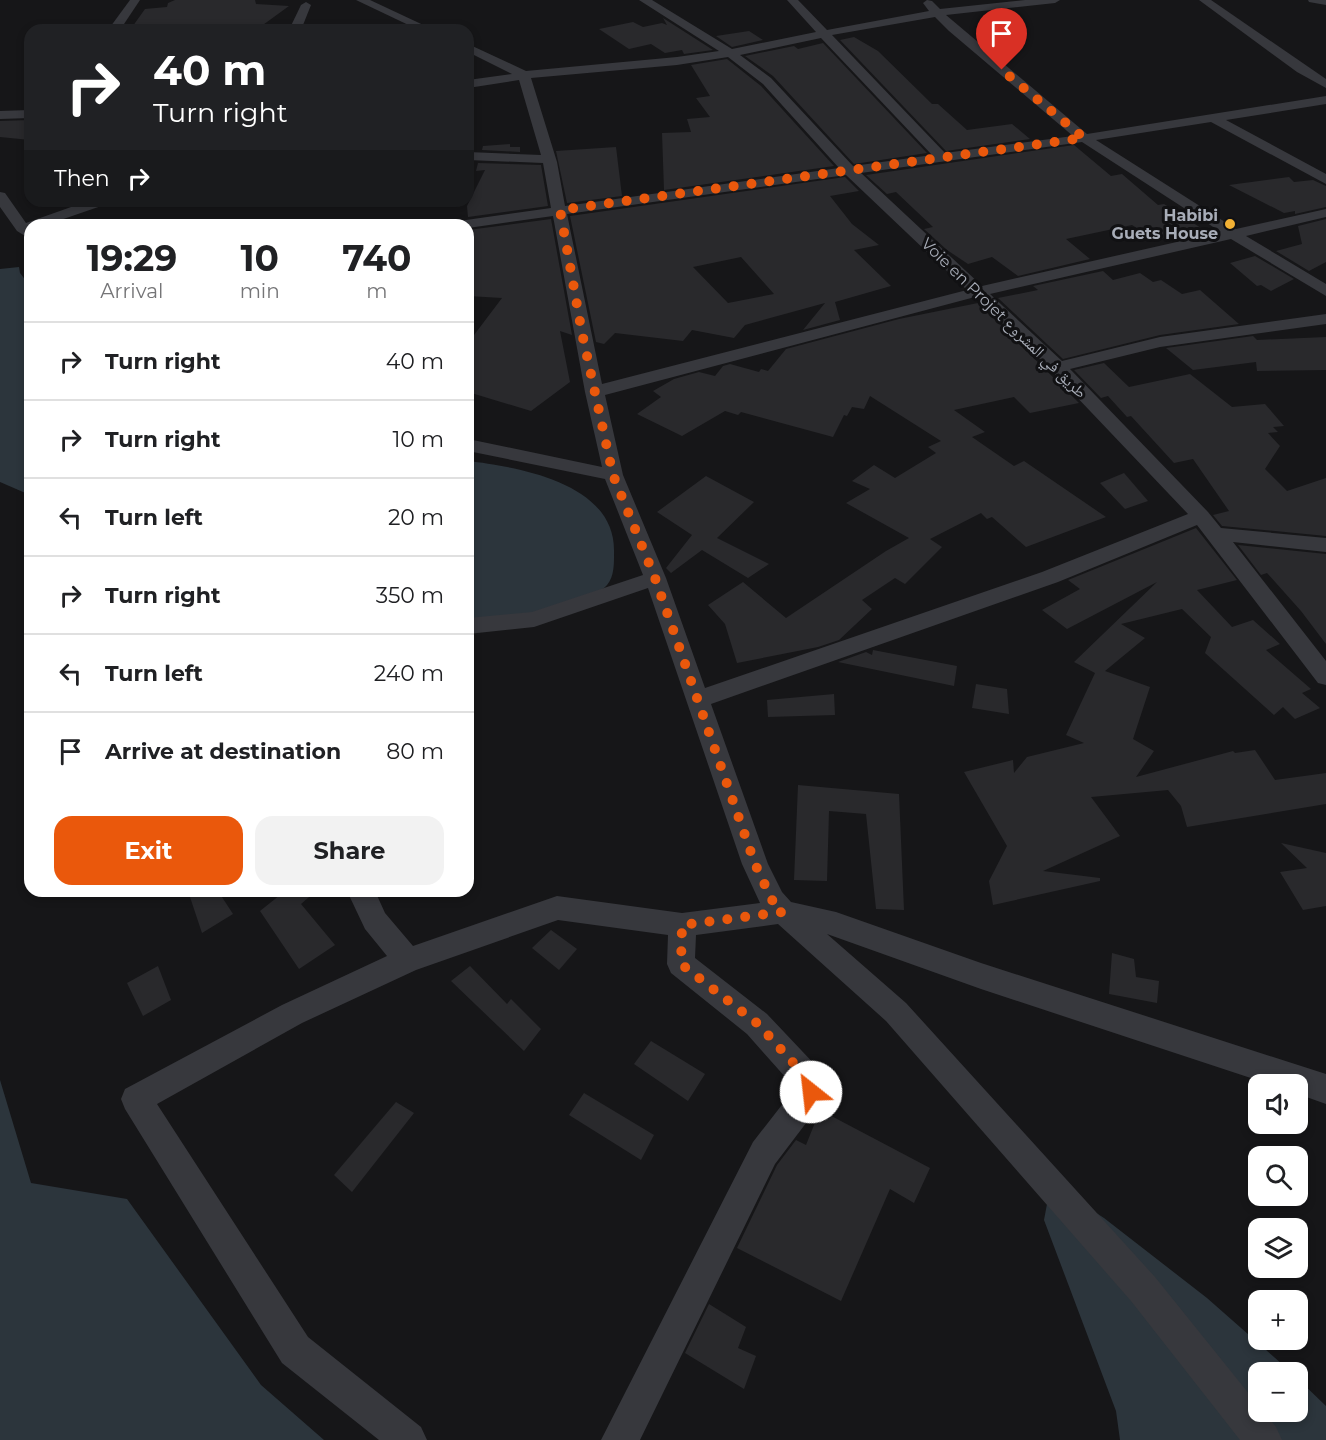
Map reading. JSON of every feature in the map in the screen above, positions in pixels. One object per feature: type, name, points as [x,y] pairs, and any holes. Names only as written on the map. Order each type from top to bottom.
[{"type":"street","points":[[118,24],[135,0]]},
{"type":"street","points":[[361,0],[376,2],[417,24]]},
{"type":"street","points":[[644,0],[650,0]]},
{"type":"street","name":"Voie en Projet طريق في المشروع","points":[[644,0],[730,53],[767,81],[849,170],[1058,367],[1201,516],[1326,677]]},
{"type":"street","points":[[792,0],[941,157]]},
{"type":"street","points":[[926,0],[935,12],[1084,138],[1234,235],[1326,291]]},
{"type":"street","points":[[474,83],[524,75],[730,53],[935,12],[1055,0]]},
{"type":"street","points":[[1204,0],[1301,69],[1326,84]]},
{"type":"street","points":[[1313,0],[1326,2]]},
{"type":"street","points":[[298,24],[306,5]]},
{"type":"street","points":[[474,51],[524,75],[549,159],[594,392],[613,475],[655,578],[755,864],[772,900],[896,1012],[1143,1289],[1263,1440]]},
{"type":"street","points":[[474,223],[1084,138],[1326,100]]},
{"type":"street","points":[[0,115],[24,114]]},
{"type":"street","points":[[1215,119],[1326,180]]},
{"type":"street","points":[[474,156],[549,159]]},
{"type":"street","points":[[0,196],[24,223]]},
{"type":"street","points":[[53,219],[86,207]]},
{"type":"street","points":[[594,392],[977,292],[1326,213]]},
{"type":"street","points":[[1058,367],[1160,342],[1326,319]]},
{"type":"street","points":[[474,446],[613,475]]},
{"type":"street","points":[[697,699],[1040,580],[1201,516]]},
{"type":"street","points":[[1215,534],[1326,544]]},
{"type":"street","points":[[474,625],[534,619],[655,578]]},
{"type":"street","points":[[364,897],[375,921],[408,960]]},
{"type":"street","points":[[408,1440],[295,1350],[136,1099],[292,1014],[408,960],[488,934],[557,908],[682,925],[783,912],[836,924],[981,976],[1326,1089]]},
{"type":"street","points":[[620,1440],[764,1153],[811,1092],[808,1079],[758,1024],[681,964],[682,925]]},
{"type":"shaded area","points":[[19,267],[24,278],[24,492],[0,482],[0,269]]},
{"type":"shaded area","points":[[474,462],[537,474],[560,483],[581,494],[598,509],[610,527],[614,550],[613,570],[608,584],[597,592],[574,601],[522,616],[474,625]]},
{"type":"shaded area","points":[[0,1080],[31,1183],[127,1199],[261,1385],[324,1440],[0,1440]]},
{"type":"shaded area","points":[[1081,1203],[1104,1218],[1207,1298],[1248,1334],[1248,1350],[1266,1350],[1280,1362],[1248,1362],[1248,1422],[1308,1422],[1308,1389],[1326,1406],[1326,1440],[1120,1440],[1116,1411],[1044,1220],[1047,1204]]},
{"type":"building","points":[[175,0],[255,0],[256,4],[289,6],[264,24],[134,24],[145,9],[167,7],[168,3]]},
{"type":"building","points":[[663,18],[713,50],[684,54],[682,50],[665,53],[651,44],[629,49],[599,29],[633,22],[643,27],[662,23],[667,25]]},
{"type":"building","points":[[749,31],[763,40],[732,47],[716,36]]},
{"type":"building","points":[[854,37],[878,51],[932,104],[938,104],[967,130],[1012,124],[1030,139],[946,151],[840,40]]},
{"type":"building","points":[[823,43],[927,153],[854,164],[773,76],[745,56],[794,46],[798,49]]},
{"type":"building","points":[[727,59],[761,86],[834,166],[664,190],[662,133],[691,132],[687,119],[710,117],[696,98],[710,96],[691,65]]},
{"type":"building","points":[[24,120],[24,139],[0,137],[0,121]]},
{"type":"building","points":[[510,144],[510,147],[520,147],[520,152],[482,150],[483,146]]},
{"type":"building","points":[[1074,145],[1111,176],[1122,174],[1158,205],[1164,204],[1204,230],[1156,240],[1132,225],[1066,239],[1090,259],[1018,276],[992,257],[968,264],[947,250],[924,229],[933,227],[896,192],[887,194],[866,175]]},
{"type":"building","points":[[616,147],[622,196],[567,203],[556,151]]},
{"type":"building","points":[[478,163],[541,165],[548,206],[468,217],[467,207],[474,207],[474,192],[485,170],[476,171]]},
{"type":"building","points":[[845,177],[859,191],[830,196],[852,224],[879,245],[854,250],[891,286],[835,302],[840,320],[803,330],[825,303],[745,325],[734,338],[692,330],[683,341],[615,333],[604,344],[596,342],[570,216]],"holes":[[[741,257],[774,294],[728,303],[693,267]]]},
{"type":"building","points":[[1289,177],[1294,182],[1313,180],[1326,186],[1326,207],[1295,214],[1295,211],[1284,213],[1229,185]]},
{"type":"building","points":[[551,219],[572,335],[560,331],[570,382],[531,411],[474,394],[474,335],[502,298],[474,296],[474,229]]},
{"type":"building","points":[[1326,219],[1326,262],[1309,271],[1276,251],[1302,244],[1298,226]]},
{"type":"building","points":[[1255,256],[1294,279],[1271,291],[1261,285],[1257,286],[1230,263]]},
{"type":"building","points":[[1103,271],[1113,280],[1140,273],[1153,282],[1161,280],[1182,294],[1200,290],[1239,324],[1160,335],[1063,359],[998,298],[1038,290],[1033,286]]},
{"type":"building","points":[[978,303],[1079,403],[1030,413],[1014,397],[954,410],[985,432],[972,437],[1014,466],[1024,461],[1106,517],[1026,547],[992,517],[987,519],[981,513],[930,539],[942,547],[905,584],[895,578],[862,600],[872,609],[839,640],[818,647],[737,663],[725,624],[708,605],[743,582],[786,618],[909,538],[846,503],[870,489],[852,481],[874,465],[895,478],[936,453],[928,447],[941,441],[870,396],[864,409],[852,407],[847,416],[844,415],[833,437],[741,412],[738,415],[725,411],[682,436],[637,414],[661,397],[653,391],[674,379],[699,372],[715,376],[723,366],[730,364],[759,372],[761,369],[768,371],[786,349],[899,319]]},
{"type":"building","points":[[1253,336],[1257,340],[1326,337],[1326,370],[1257,371],[1256,362],[1193,370],[1166,348]]},
{"type":"building","points":[[1104,363],[1129,387],[1190,374],[1232,407],[1265,404],[1284,426],[1273,427],[1278,432],[1268,433],[1280,446],[1265,469],[1287,491],[1326,478],[1326,536],[1222,526],[1213,515],[1229,511],[1193,459],[1174,463],[1131,416],[1127,417],[1108,396],[1101,398],[1074,370]]},
{"type":"building","points":[[1124,473],[1148,501],[1125,509],[1100,483]]},
{"type":"building","points":[[706,476],[754,502],[717,538],[769,564],[748,578],[702,550],[671,573],[666,568],[692,535],[657,512]]},
{"type":"building","points":[[1196,528],[1237,580],[1197,590],[1232,627],[1253,620],[1280,644],[1266,650],[1311,689],[1302,693],[1320,708],[1295,719],[1283,707],[1274,715],[1205,653],[1211,637],[1182,609],[1121,624],[1145,638],[1105,671],[1150,687],[1133,739],[1154,751],[1136,777],[1233,751],[1235,753],[1255,750],[1275,780],[1326,773],[1326,804],[1187,827],[1181,806],[1168,790],[1091,797],[1120,836],[1043,871],[1100,878],[1100,881],[993,905],[989,881],[1007,846],[964,772],[1013,760],[1014,773],[1027,757],[1084,743],[1066,735],[1095,673],[1074,662],[1157,582],[1067,629],[1042,610],[1080,589],[1068,580]]},
{"type":"building","points":[[1238,545],[1326,554],[1326,644],[1301,611],[1267,573],[1261,575]]},
{"type":"building","points":[[873,650],[957,666],[954,686],[838,662],[866,652],[872,655]]},
{"type":"building","points":[[976,684],[1007,689],[1009,714],[972,708]]},
{"type":"building","points":[[834,694],[835,715],[768,717],[767,700]]},
{"type":"building","points":[[798,785],[899,794],[904,910],[876,909],[866,814],[829,811],[827,881],[794,880]]},
{"type":"building","points":[[1281,843],[1326,853],[1326,906],[1303,910],[1280,872],[1307,868]]},
{"type":"building","points":[[190,897],[222,897],[233,914],[202,933]]},
{"type":"building","points":[[278,897],[309,897],[301,904],[335,945],[299,969],[260,911]]},
{"type":"building","points":[[551,930],[577,949],[559,970],[532,948]]},
{"type":"building","points":[[1112,953],[1134,959],[1136,977],[1159,981],[1157,1003],[1109,994]]},
{"type":"building","points":[[158,966],[171,1000],[143,1016],[127,983]]},
{"type":"building","points":[[470,966],[507,1004],[511,999],[541,1029],[524,1051],[451,981]]},
{"type":"building","points":[[651,1041],[705,1074],[688,1101],[634,1064]]},
{"type":"building","points":[[584,1093],[654,1135],[641,1160],[569,1115]]},
{"type":"building","points":[[396,1102],[414,1113],[352,1192],[334,1175]]},
{"type":"building","points":[[820,1110],[930,1168],[914,1203],[890,1189],[841,1301],[737,1248],[777,1165],[796,1140],[806,1145]]},
{"type":"building","points":[[709,1304],[746,1327],[738,1348],[756,1356],[744,1389],[685,1353]]},
{"type":"place","name":"Habibi Guets House","points":[[1230,224]]},
{"type":"route","points":[[811,1092],[808,1079],[758,1024],[681,964],[682,925],[720,922],[783,912],[772,900],[755,864],[655,578],[613,475],[582,333],[560,210],[1084,138],[1002,70]]}]
